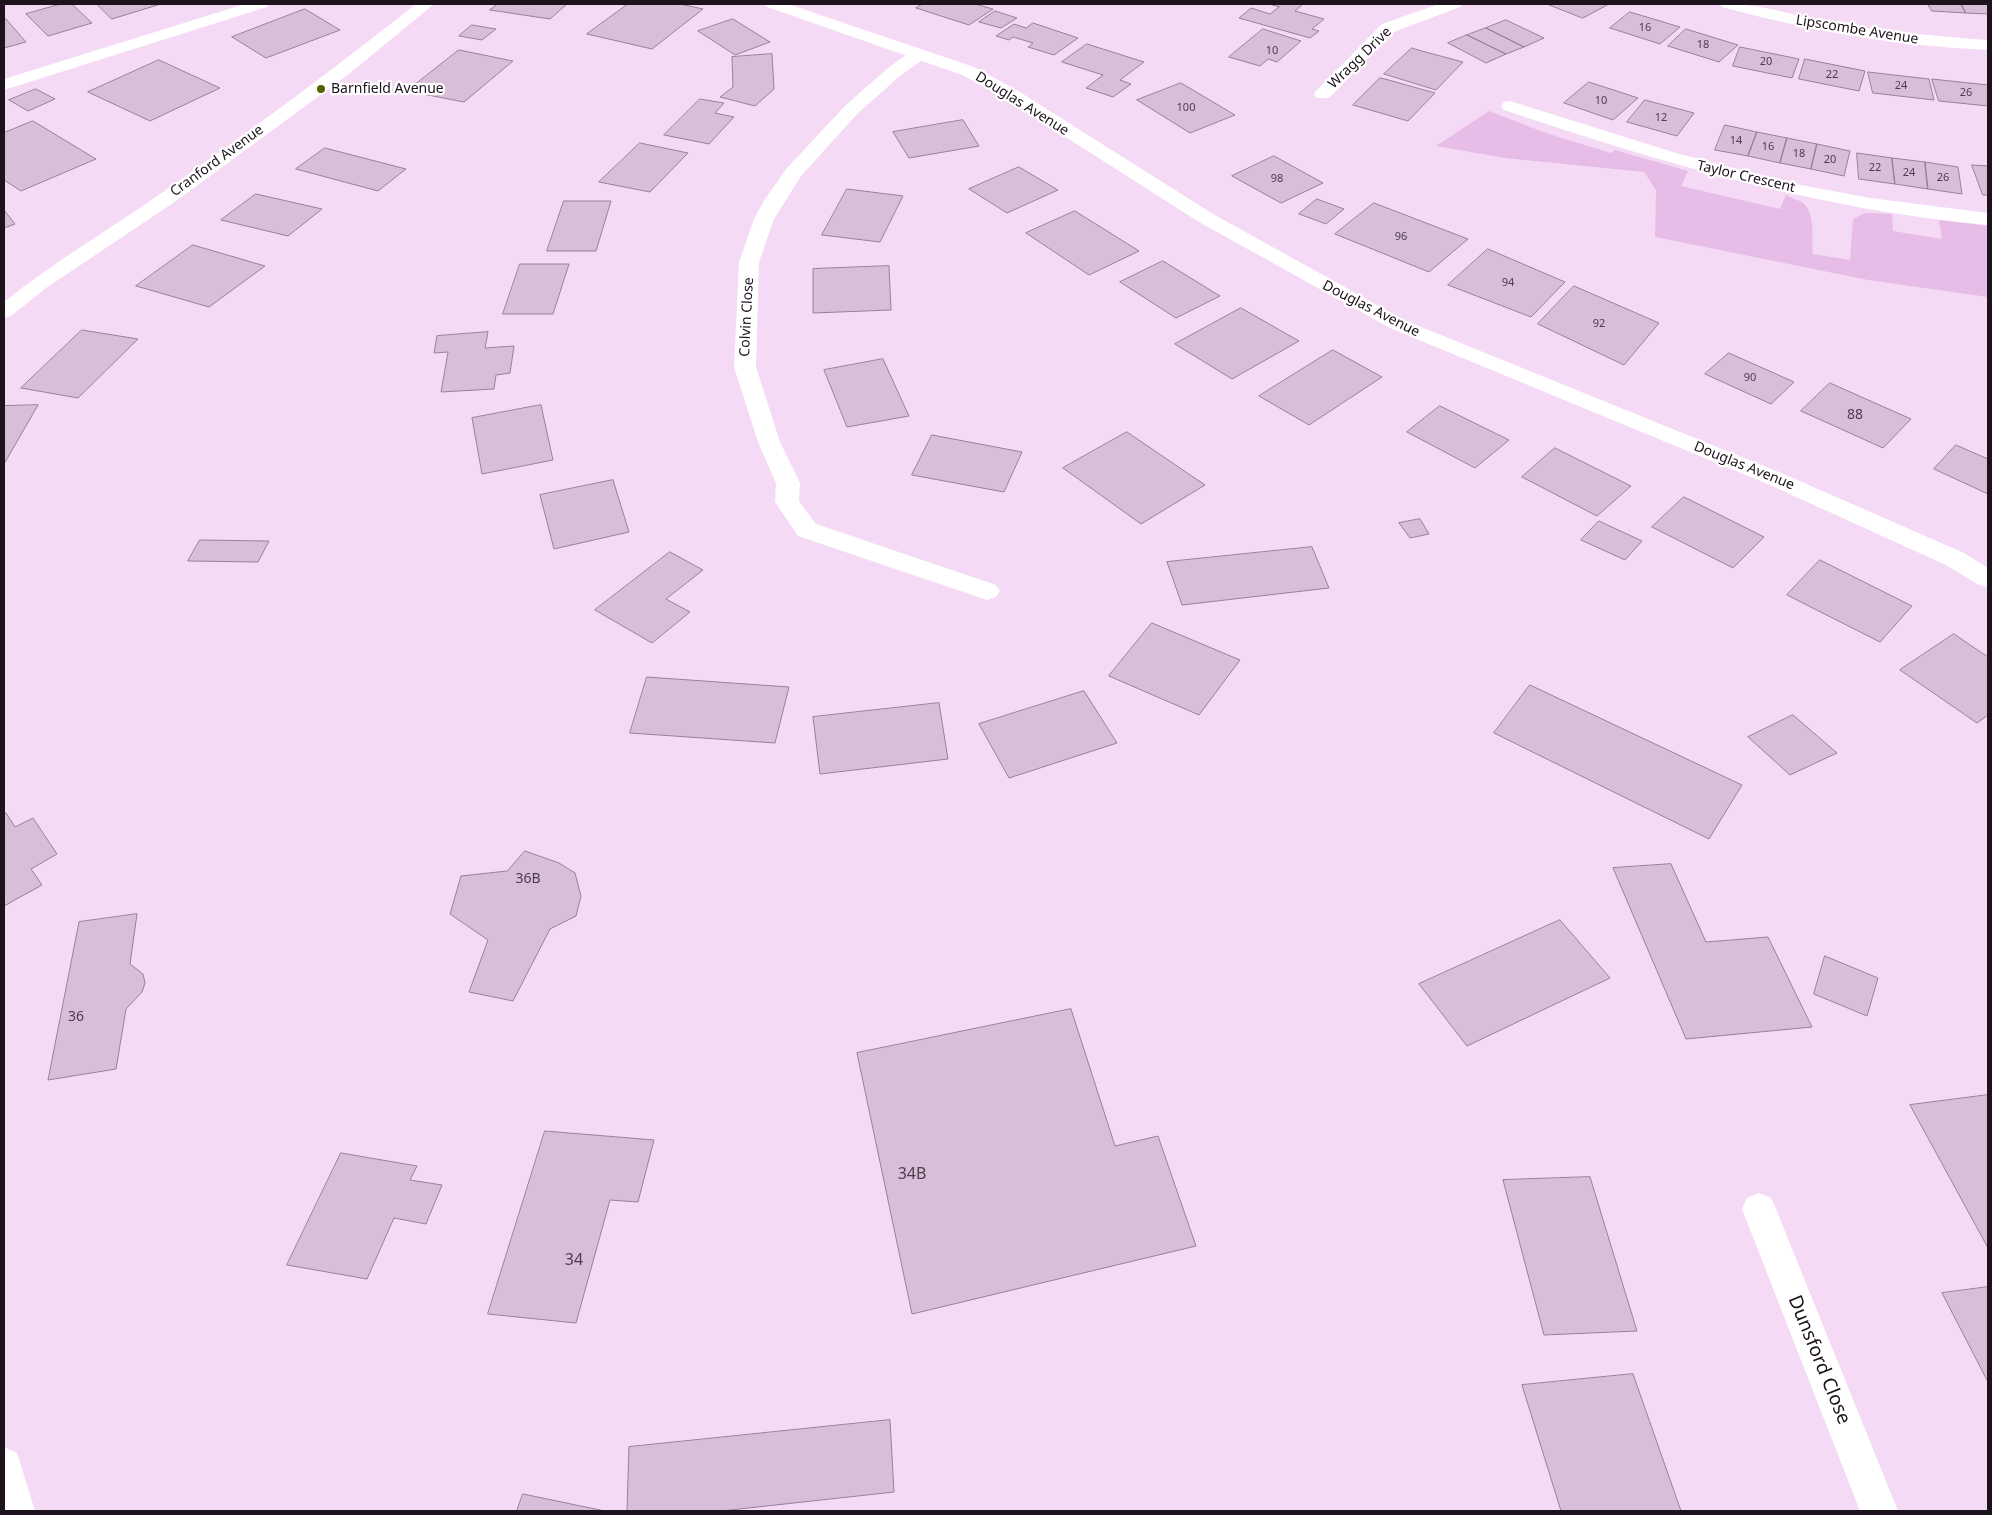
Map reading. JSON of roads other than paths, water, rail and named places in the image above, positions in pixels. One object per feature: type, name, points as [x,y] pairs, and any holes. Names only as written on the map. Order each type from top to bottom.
[{"type":"street","points":[[4,85],[260,4]]},
{"type":"street","name":"Cranford Avenue","points":[[4,312],[39,284],[169,197],[335,75],[426,4]]},
{"type":"street","name":"Wragg Drive","points":[[1323,94],[1388,28],[1454,4]]},
{"type":"street","name":"Lipscombe Avenue","points":[[1728,4],[1811,24],[1903,38],[1988,45]]},
{"type":"street","name":"Douglas Avenue","points":[[784,5],[968,71],[1009,93],[1206,218],[1397,324],[1787,483],[1955,559],[1988,580]]},
{"type":"street","name":"Colvin Close","points":[[920,54],[887,78],[821,142],[794,172],[768,212],[749,262],[744,367],[769,442],[788,483],[787,502],[807,530],[988,591]]},
{"type":"street","name":"Taylor Crescent","points":[[1510,106],[1594,136],[1702,166],[1831,197],[1988,219]]},
{"type":"street","name":"Dunsford Close","points":[[1759,1209],[1879,1511]]},
{"type":"street","points":[[4,1466],[16,1511]]},
{"type":"place","name":"Barnfield Avenue","points":[[321,89]]}]
